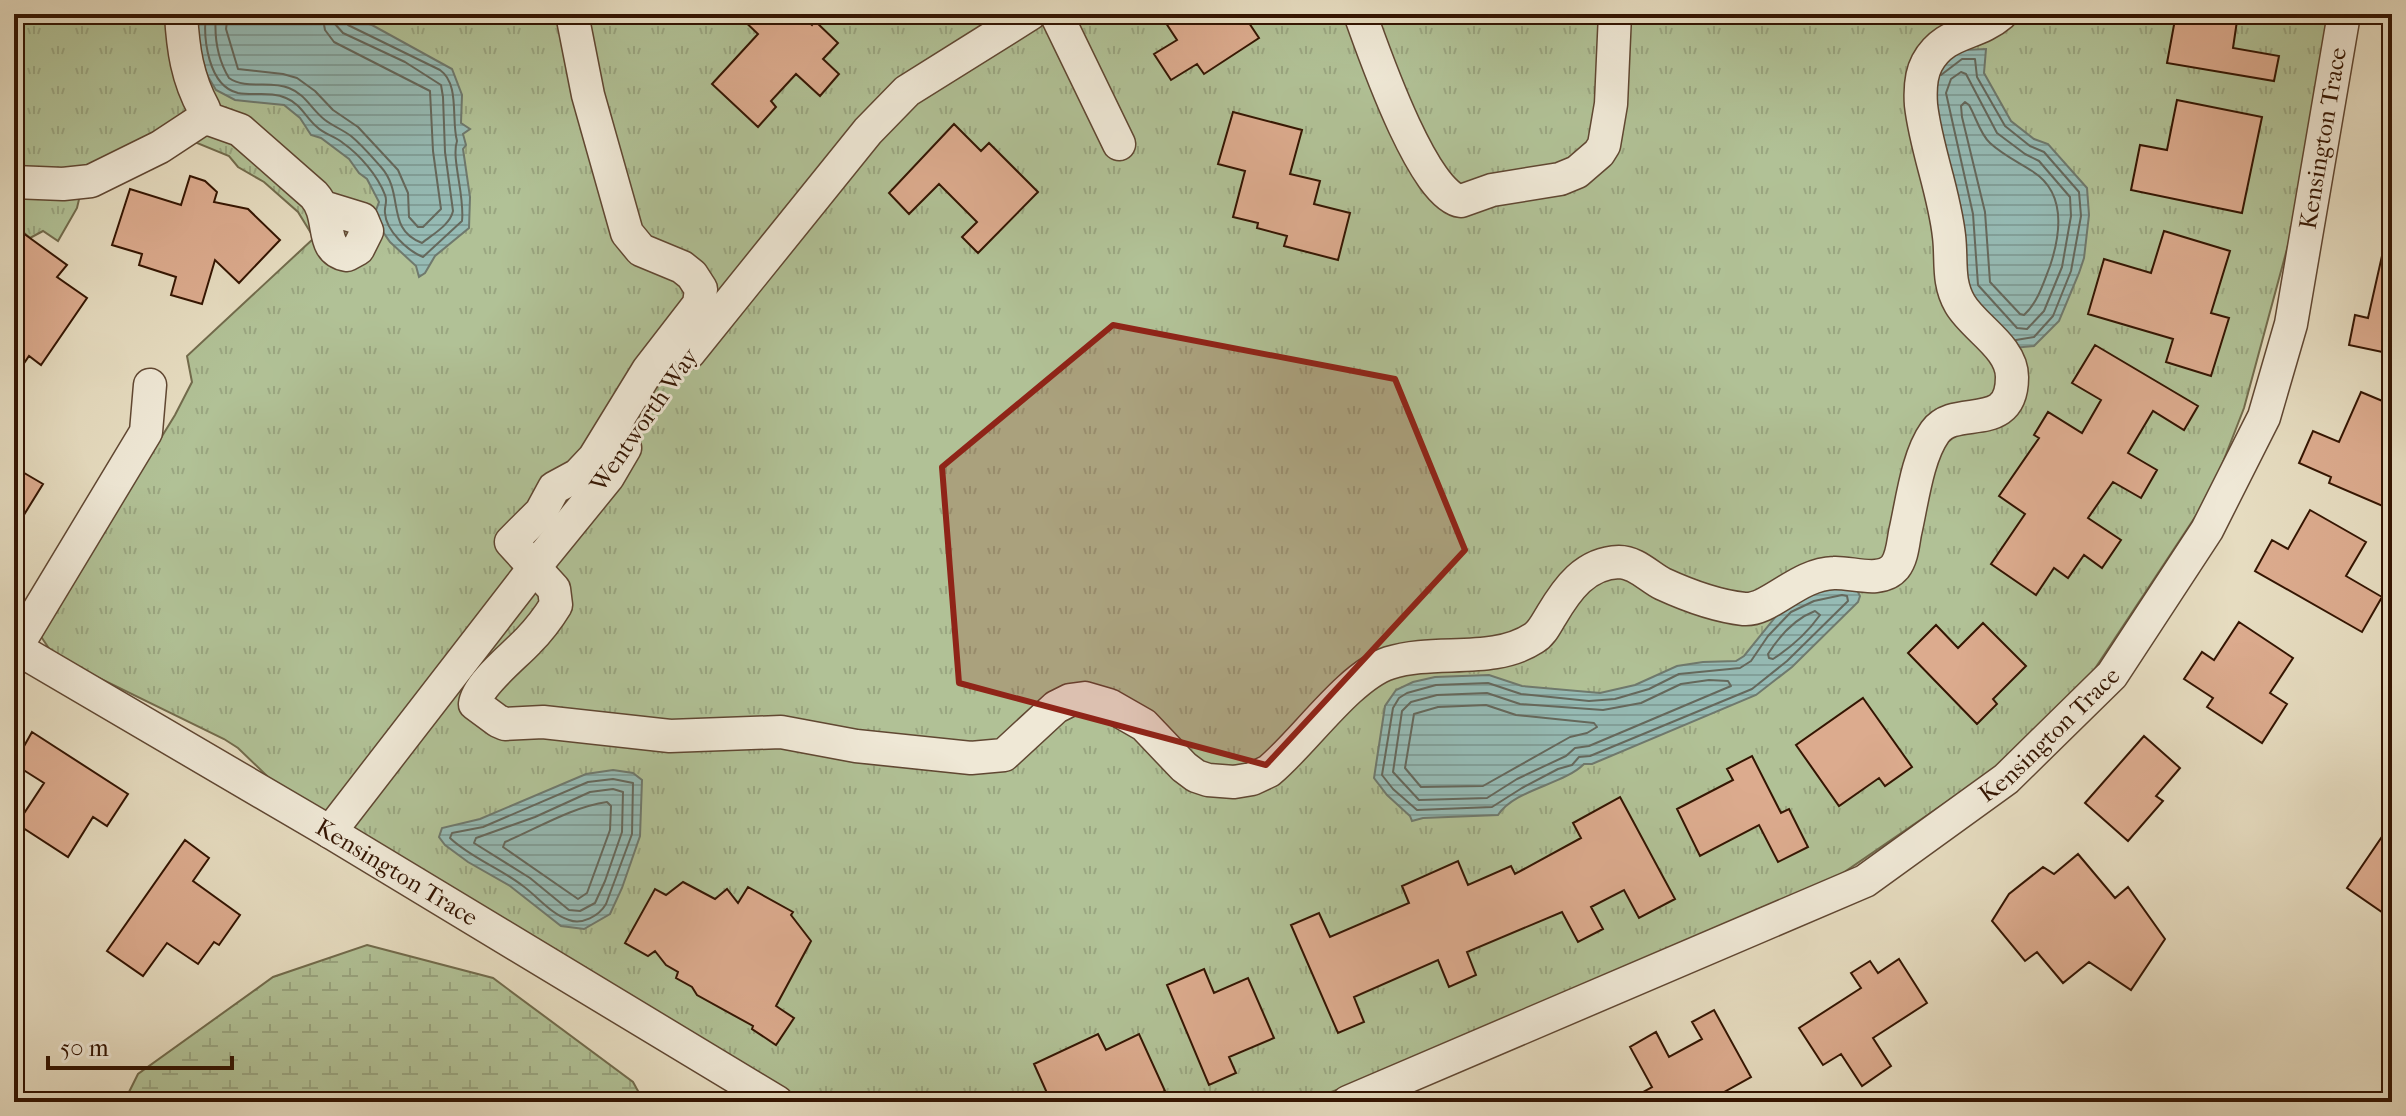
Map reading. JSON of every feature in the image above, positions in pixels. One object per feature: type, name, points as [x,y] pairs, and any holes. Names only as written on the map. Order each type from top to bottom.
[{"type":"street","points":[[181,14],[185,63],[190,82],[204,109],[201,120]]},
{"type":"street","points":[[572,14],[588,95],[624,226],[630,239],[641,250],[682,267],[692,275],[701,289],[700,298],[695,312],[648,370],[594,458],[578,475],[554,488],[541,512],[511,542],[554,589],[556,605],[531,639],[483,687],[475,699],[480,710],[505,724],[543,722],[670,736],[781,732],[856,746],[971,758],[1004,755],[1056,707],[1070,700],[1085,698],[1129,714],[1196,776],[1234,782],[1252,779],[1269,771],[1352,688],[1379,667],[1403,659],[1500,650],[1532,640],[1544,628],[1573,583],[1601,565],[1629,563],[1671,587],[1748,609],[1760,607],[1795,583],[1815,576],[1833,572],[1881,575],[1892,569],[1898,560],[1924,454],[1934,434],[1949,420],[1982,417],[1995,412],[2004,402],[2011,385],[2009,362],[1963,310],[1953,290],[1949,274],[1949,234],[1929,150],[1921,95],[1925,66],[1942,44],[1957,35],[1982,27],[2001,14]]},
{"type":"street","name":"Wentworth Way","points":[[330,832],[608,477],[660,389],[868,131],[907,91],[1030,14]]},
{"type":"street","points":[[1056,14],[1119,144]]},
{"type":"street","points":[[1360,14],[1382,77],[1419,154],[1447,196],[1461,201],[1492,190],[1560,179],[1577,172],[1599,153],[1604,145],[1611,104],[1615,14]]},
{"type":"street","name":"Kensington Trace","points":[[1368,1098],[1865,881],[2006,779],[2112,675],[2207,530],[2264,417],[2291,324],[2344,14]]},
{"type":"street","points":[[14,182],[91,181],[160,147],[201,120],[221,121],[240,130],[287,169],[323,207]]},
{"type":"street","points":[[15,650],[146,432],[150,385]]},
{"type":"street","name":"Kensington Trace","points":[[15,650],[330,832],[777,1102]]},
{"type":"highlighted area","points":[[1113,325],[1395,379],[1465,550],[1266,765],[959,683],[942,467]]},
{"type":"green space","points":[[14,14],[2329,14],[2297,212],[2244,408],[2211,493],[2094,670],[1999,766],[1840,875],[1392,1069],[1305,1102],[806,1102],[294,802],[238,748],[224,739],[54,656],[40,635],[175,415],[192,382],[187,356],[314,238],[298,212],[264,182],[238,167],[229,156],[190,140],[81,191],[77,208],[58,241],[43,231],[30,238],[22,231],[14,232]]},
{"type":"green space","points":[[367,945],[493,978],[633,1082],[644,1102],[124,1102],[138,1074],[273,977]]},
{"type":"water","points":[[199,14],[337,14],[372,25],[452,69],[462,95],[461,123],[470,129],[463,134],[470,197],[469,228],[435,256],[419,277],[416,266],[381,229],[375,213],[379,202],[367,179],[349,159],[321,138],[311,135],[300,118],[284,105],[235,100],[216,90],[207,75],[199,48],[196,20]]},
{"type":"water","points":[[1986,49],[1984,73],[2011,121],[2034,139],[2048,144],[2087,188],[2089,215],[2079,273],[2059,321],[2034,346],[2013,348],[1970,306],[1935,131],[1936,68],[1963,50]]},
{"type":"water","points":[[1836,587],[1857,590],[1860,596],[1858,602],[1792,667],[1756,695],[1592,764],[1584,764],[1564,777],[1516,799],[1498,815],[1412,821],[1374,778],[1385,706],[1396,690],[1413,682],[1435,677],[1489,675],[1522,686],[1600,693],[1635,685],[1677,666],[1736,661],[1744,656],[1781,610],[1798,598]]},
{"type":"water","points":[[613,770],[633,773],[642,780],[640,836],[610,914],[584,929],[561,926],[510,886],[468,862],[439,837],[442,828],[480,819],[586,774]]},
{"type":"building","points":[[737,14],[800,14],[812,25],[815,21],[838,43],[823,59],[839,74],[820,96],[796,74],[771,101],[776,107],[758,127],[712,84],[758,34]]},
{"type":"building","points":[[1160,14],[1243,14],[1259,38],[1204,74],[1197,64],[1171,80],[1154,54],[1177,40]]},
{"type":"building","points":[[2176,14],[2238,14],[2233,48],[2279,56],[2274,81],[2167,63]]},
{"type":"building","points":[[2177,100],[2262,117],[2242,213],[2131,190],[2140,145],[2167,150]]},
{"type":"building","points":[[1233,112],[1302,130],[1290,174],[1320,181],[1314,204],[1350,213],[1338,260],[1284,246],[1287,236],[1257,228],[1258,223],[1233,217],[1245,171],[1218,164]]},
{"type":"building","points":[[954,124],[981,151],[989,143],[1038,192],[978,253],[962,237],[977,222],[939,184],[909,214],[889,193]]},
{"type":"building","points":[[190,176],[205,181],[217,192],[214,202],[248,209],[280,240],[239,283],[215,260],[202,304],[171,295],[176,277],[139,265],[142,254],[112,245],[130,189],[181,205]]},
{"type":"building","points":[[2164,231],[2230,251],[2211,313],[2229,318],[2211,376],[2166,362],[2173,339],[2088,314],[2104,259],[2151,273]]},
{"type":"building","points":[[23,233],[67,265],[57,277],[87,298],[41,365],[29,356],[14,378],[14,246]]},
{"type":"building","points":[[2384,247],[2392,247],[2392,354],[2349,345],[2355,315],[2368,318]]},
{"type":"building","points":[[2095,345],[2198,406],[2184,430],[2153,411],[2128,453],[2157,470],[2141,498],[2113,482],[2088,518],[2121,540],[2102,568],[2084,555],[2068,578],[2054,568],[2036,595],[1991,564],[2025,514],[1999,496],[2039,438],[2034,435],[2048,412],[2082,433],[2101,400],[2072,383]]},
{"type":"building","points":[[2361,392],[2392,405],[2392,510],[2329,483],[2331,477],[2299,463],[2313,431],[2339,442]]},
{"type":"building","points":[[14,467],[43,484],[14,531]]},
{"type":"building","points":[[2310,510],[2366,542],[2346,576],[2382,597],[2362,632],[2255,571],[2272,540],[2288,549]]},
{"type":"building","points":[[2239,622],[2293,658],[2270,693],[2287,704],[2262,743],[2207,707],[2213,698],[2184,679],[2202,652],[2214,660]]},
{"type":"building","points":[[1983,623],[2026,666],[1993,699],[1997,704],[1977,724],[1908,653],[1936,625],[1958,648]]},
{"type":"building","points":[[1863,698],[1912,767],[1885,786],[1879,778],[1839,806],[1796,745]]},
{"type":"building","points":[[32,732],[128,794],[107,826],[93,817],[68,857],[17,824],[44,783],[14,764]]},
{"type":"building","points":[[2144,736],[2180,768],[2156,796],[2163,801],[2128,841],[2085,803]]},
{"type":"building","points":[[1752,756],[1781,813],[1789,809],[1808,847],[1778,862],[1759,825],[1700,856],[1677,809],[1733,780],[1727,769]]},
{"type":"building","points":[[1620,797],[1675,899],[1639,918],[1624,890],[1591,907],[1603,929],[1578,942],[1562,912],[1467,952],[1476,975],[1449,987],[1438,960],[1354,997],[1364,1022],[1338,1033],[1291,925],[1319,913],[1330,937],[1409,903],[1402,886],[1458,861],[1468,885],[1511,866],[1515,874],[1581,838],[1573,823]]},
{"type":"building","points":[[2392,822],[2392,919],[2347,888]]},
{"type":"building","points":[[185,840],[209,858],[193,881],[240,915],[219,945],[214,942],[198,964],[167,943],[143,976],[107,951]]},
{"type":"building","points":[[2078,854],[2115,898],[2128,887],[2165,939],[2131,990],[2089,962],[2063,983],[2037,952],[2025,961],[1992,921],[2009,894],[2043,867],[2054,874]]},
{"type":"building","points":[[683,882],[715,899],[727,889],[738,903],[748,887],[793,912],[791,915],[811,941],[776,1006],[794,1018],[776,1045],[752,1029],[753,1026],[697,995],[692,987],[676,978],[678,972],[666,965],[655,951],[648,956],[625,943],[655,889],[666,895]]},
{"type":"building","points":[[1899,959],[1927,1003],[1873,1038],[1891,1066],[1862,1086],[1841,1054],[1823,1065],[1799,1028],[1861,988],[1851,973],[1870,961],[1878,973]]},
{"type":"building","points":[[1204,969],[1214,993],[1248,978],[1274,1038],[1229,1057],[1236,1073],[1209,1085],[1167,985]]},
{"type":"building","points":[[1714,1010],[1751,1077],[1706,1102],[1625,1102],[1652,1087],[1630,1047],[1656,1032],[1669,1057],[1702,1039],[1692,1022]]},
{"type":"building","points":[[1098,1034],[1106,1050],[1139,1034],[1165,1091],[1141,1102],[1051,1102],[1034,1064]]}]
